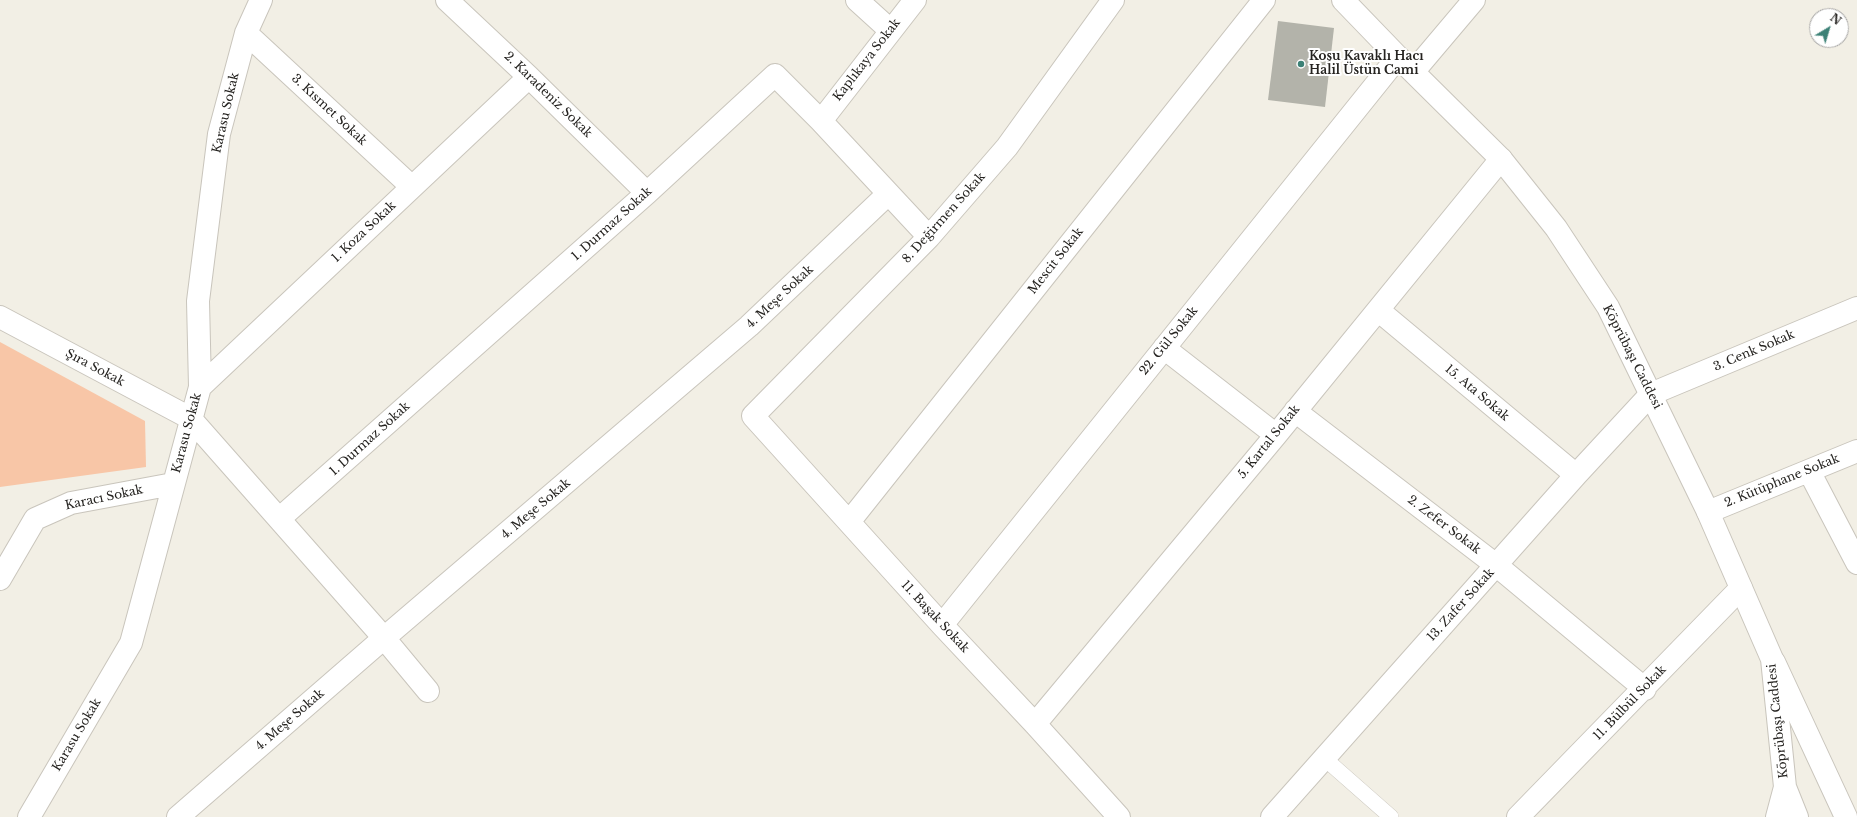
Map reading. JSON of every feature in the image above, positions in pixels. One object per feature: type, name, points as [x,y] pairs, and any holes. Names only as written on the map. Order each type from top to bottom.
[{"type":"street","name":"Karasu Sokak","points":[[29,817],[131,643],[190,418],[200,387],[198,301],[219,134],[246,33],[260,0]]},
{"type":"street","name":"2. Karadeniz Sokak","points":[[447,0],[530,76],[647,193]]},
{"type":"street","points":[[857,0],[890,30]]},
{"type":"street","name":"Kaplıkaya Sokak","points":[[821,121],[890,30],[915,0]]},
{"type":"street","name":"8. Değirmen Sokak","points":[[753,416],[929,237],[1007,147],[1113,0]]},
{"type":"street","name":"Mescit Sokak","points":[[848,522],[1264,0]]},
{"type":"street","name":"Köprübaşı Caddesi","points":[[1343,0],[1501,159],[1556,228],[1608,307],[1708,512],[1772,659],[1785,787],[1797,817]]},
{"type":"street","points":[[1414,71],[1474,0]]},
{"type":"street","name":"3. Kısmet Sokak","points":[[246,33],[412,186]]},
{"type":"street","name":"22. Gül Sokak","points":[[942,625],[1398,57]]},
{"type":"street","name":"1. Durmaz Sokak","points":[[279,519],[647,193],[775,75],[821,121],[929,237]]},
{"type":"street","name":"1. Koza Sokak","points":[[200,387],[530,76]]},
{"type":"street","name":"5. Kartal Sokak","points":[[1035,724],[1276,435],[1501,159]]},
{"type":"street","name":"4. Meşe Sokak","points":[[178,817],[384,638],[750,326],[888,194]]},
{"type":"street","name":"3. Cenk Sokak","points":[[1651,394],[1857,308]]},
{"type":"street","name":"15. Ata Sokak","points":[[1378,310],[1576,476]]},
{"type":"street","name":"Şıra Sokak","points":[[0,317],[190,418]]},
{"type":"street","points":[[1164,348],[1276,435]]},
{"type":"street","name":"13. Zafer Sokak","points":[[1272,817],[1496,565],[1651,394]]},
{"type":"street","name":"2. Zefer Sokak","points":[[1295,411],[1496,565],[1645,689]]},
{"type":"street","name":"11. Başak Sokak","points":[[753,416],[942,625],[1035,724],[1119,817]]},
{"type":"street","points":[[190,418],[384,638],[428,691]]},
{"type":"street","name":"2. Kütüphane Sokak","points":[[1708,512],[1857,451]]},
{"type":"street","points":[[1809,471],[1857,563]]},
{"type":"street","name":"Karacı Sokak","points":[[0,579],[35,519],[71,503],[173,484]]},
{"type":"street","name":"11. Bülbül Sokak","points":[[1518,817],[1645,689],[1741,588]]},
{"type":"street","points":[[1772,659],[1846,817]]},
{"type":"street","name":"Köprübaşı Caddesi","points":[[1777,817],[1785,787]]},
{"type":"lane","points":[[1324,758],[1391,817]]},
{"type":"shaded area","points":[[0,342],[145,421],[146,467],[0,487]]},
{"type":"building","name":"Koşu Kavaklı Hacı Halil Üstün Cami","points":[[1278,21],[1334,28],[1325,107],[1268,100]]},
{"type":"place","name":"Koşu Kavaklı Hacı Halil Üstün Cami","points":[[1301,64]]}]
